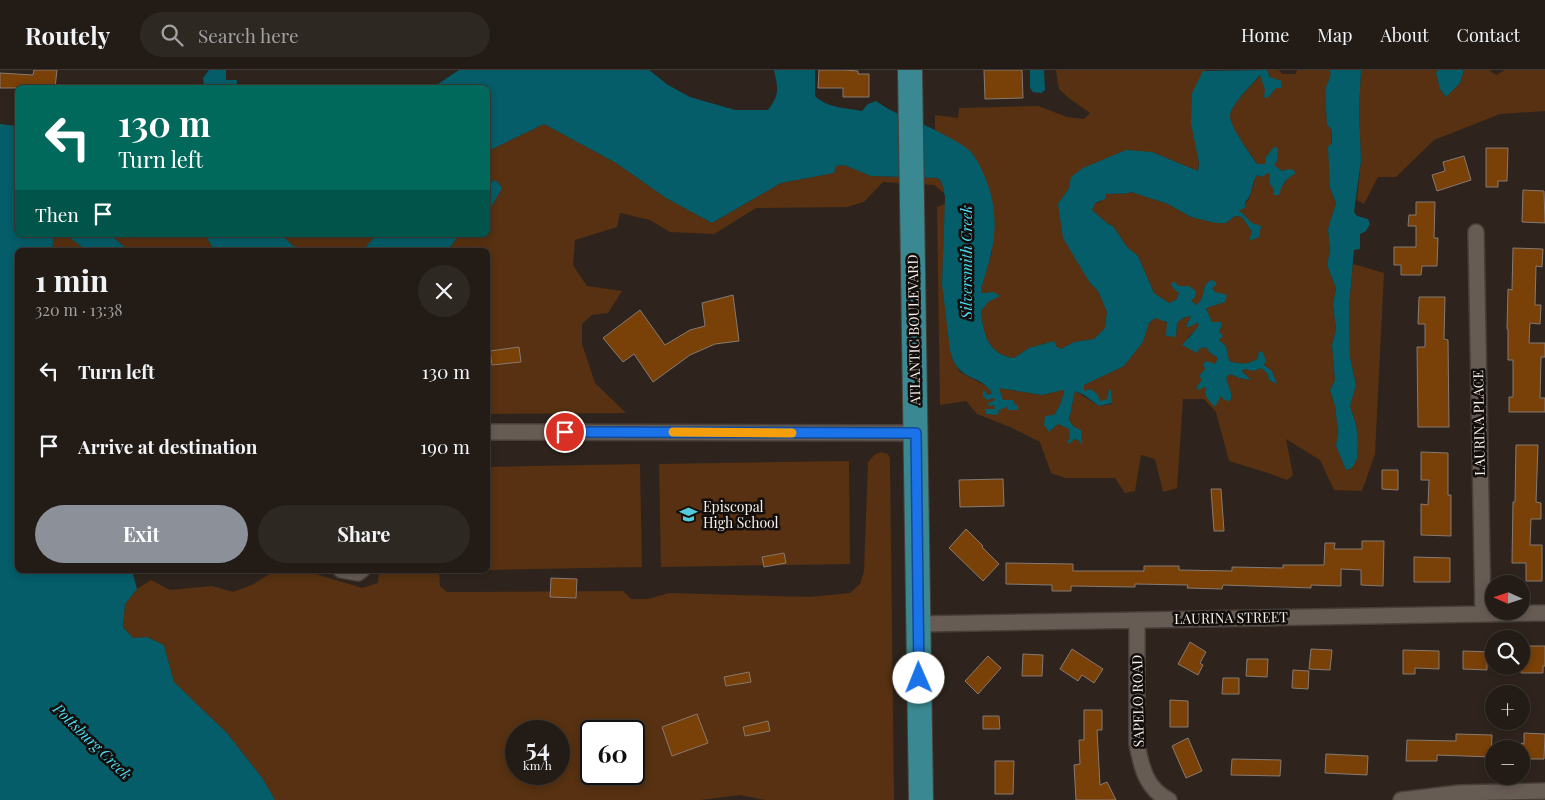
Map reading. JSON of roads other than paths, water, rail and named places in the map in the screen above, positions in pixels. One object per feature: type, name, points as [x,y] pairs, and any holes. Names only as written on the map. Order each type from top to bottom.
[{"type":"main road","name":"ATLANTIC BOULEVARD","points":[[910,70],[921,800]]},
{"type":"street","name":"LAURINA PLACE","points":[[1476,232],[1483,614]]},
{"type":"street","points":[[490,432],[916,433]]},
{"type":"street","name":"LAURINA STREET","points":[[918,624],[1545,613]]},
{"type":"street","name":"SAPELO ROAD","points":[[1137,620],[1137,744],[1143,772],[1148,782],[1155,791],[1169,800]]},
{"type":"street","points":[[1401,800],[1459,793],[1545,791]]},
{"type":"water","points":[[209,70],[226,70],[226,80],[237,80],[237,85],[204,85],[203,78]]},
{"type":"water","name":"Silversmith Creek","points":[[459,70],[649,70],[668,85],[690,97],[735,110],[768,110],[775,100],[777,91],[774,70],[815,70],[815,96],[825,103],[862,111],[868,104],[876,101],[890,110],[937,131],[970,151],[983,172],[988,185],[992,199],[995,225],[992,250],[981,289],[982,293],[994,292],[1000,296],[988,302],[981,311],[983,327],[988,342],[993,348],[1005,356],[1014,358],[1029,348],[1054,341],[1056,346],[1061,349],[1074,342],[1094,339],[1105,328],[1107,312],[1098,291],[1090,283],[1063,238],[1058,204],[1069,188],[1071,177],[1083,168],[1126,150],[1152,152],[1198,171],[1199,163],[1191,123],[1192,93],[1203,71],[1267,70],[1270,77],[1281,81],[1281,88],[1276,88],[1268,98],[1264,97],[1265,90],[1260,75],[1238,100],[1230,116],[1237,133],[1257,164],[1265,164],[1266,157],[1274,147],[1278,148],[1277,161],[1274,165],[1282,171],[1294,170],[1295,174],[1285,182],[1279,195],[1273,195],[1274,190],[1270,184],[1270,174],[1268,173],[1262,177],[1257,175],[1255,178],[1248,199],[1245,202],[1245,208],[1239,210],[1252,223],[1261,226],[1259,237],[1249,241],[1252,232],[1242,217],[1235,216],[1226,223],[1216,223],[1191,217],[1168,204],[1131,192],[1106,194],[1105,199],[1095,203],[1092,210],[1113,226],[1127,247],[1138,256],[1154,293],[1169,303],[1176,300],[1179,293],[1173,288],[1171,283],[1174,282],[1179,286],[1189,286],[1196,291],[1195,297],[1191,301],[1197,305],[1202,298],[1205,285],[1211,280],[1216,282],[1216,285],[1212,288],[1215,292],[1227,295],[1225,302],[1206,308],[1212,322],[1221,322],[1222,326],[1219,331],[1223,336],[1219,340],[1226,346],[1229,361],[1247,363],[1257,359],[1259,352],[1262,351],[1266,360],[1264,365],[1272,371],[1277,384],[1269,380],[1268,374],[1261,368],[1254,371],[1244,369],[1242,371],[1251,380],[1230,374],[1226,378],[1232,396],[1230,401],[1224,400],[1221,396],[1215,407],[1206,396],[1206,388],[1204,387],[1199,390],[1196,388],[1202,379],[1199,376],[1205,369],[1203,364],[1207,361],[1215,364],[1218,358],[1209,352],[1206,347],[1199,349],[1197,353],[1182,345],[1199,324],[1186,326],[1191,316],[1183,318],[1177,323],[1176,337],[1166,336],[1167,322],[1155,318],[1149,323],[1143,342],[1124,366],[1084,385],[1084,391],[1091,389],[1098,395],[1100,401],[1107,399],[1109,390],[1111,390],[1112,403],[1099,406],[1075,391],[1069,420],[1074,427],[1081,430],[1082,445],[1078,440],[1074,439],[1069,444],[1067,442],[1070,438],[1069,429],[1058,424],[1049,432],[1044,425],[1045,416],[1054,415],[1060,405],[1064,393],[1063,390],[1042,395],[999,388],[1003,400],[1013,400],[1015,405],[1018,405],[1018,410],[1008,410],[1007,407],[999,410],[998,415],[986,414],[985,409],[995,409],[994,405],[989,406],[988,403],[995,400],[994,398],[987,400],[983,396],[983,389],[988,395],[992,393],[981,382],[963,373],[953,361],[942,284],[945,197],[942,183],[938,178],[871,176],[844,165],[836,166],[834,173],[781,183],[712,223],[666,198],[616,163],[544,124],[490,150],[490,85],[436,85]]},
{"type":"water","points":[[1030,70],[1044,70],[1045,90],[1041,93],[1033,92],[1030,88]]},
{"type":"water","points":[[1329,70],[1361,70],[1359,110],[1361,161],[1354,212],[1357,216],[1368,219],[1370,224],[1366,231],[1360,234],[1360,249],[1354,250],[1349,307],[1350,357],[1356,385],[1350,406],[1356,424],[1358,441],[1357,459],[1352,468],[1346,470],[1336,446],[1338,432],[1335,406],[1330,390],[1335,380],[1332,345],[1336,329],[1333,305],[1336,288],[1327,265],[1330,251],[1328,229],[1336,203],[1330,188],[1328,147],[1332,143],[1332,130],[1327,125],[1325,90],[1331,74]]},
{"type":"water","points":[[1438,70],[1464,70],[1460,83],[1446,97],[1440,89],[1436,73]]},
{"type":"water","name":"Pottsburg Creek","points":[[0,124],[15,126],[15,237],[54,237],[52,248],[15,248],[15,573],[133,573],[137,589],[125,604],[123,627],[133,638],[147,637],[164,645],[174,682],[227,733],[263,779],[275,800],[0,800]]},
{"type":"water","points":[[496,180],[502,188],[490,209],[490,182]]},
{"type":"water","points":[[69,237],[113,237],[126,248],[83,248]]},
{"type":"water","points":[[206,237],[284,237],[293,246],[302,248],[213,248]]},
{"type":"water","points":[[374,237],[458,237],[449,248],[365,248]]},
{"type":"place","name":"Episcopal High School","points":[[689,515]]}]
